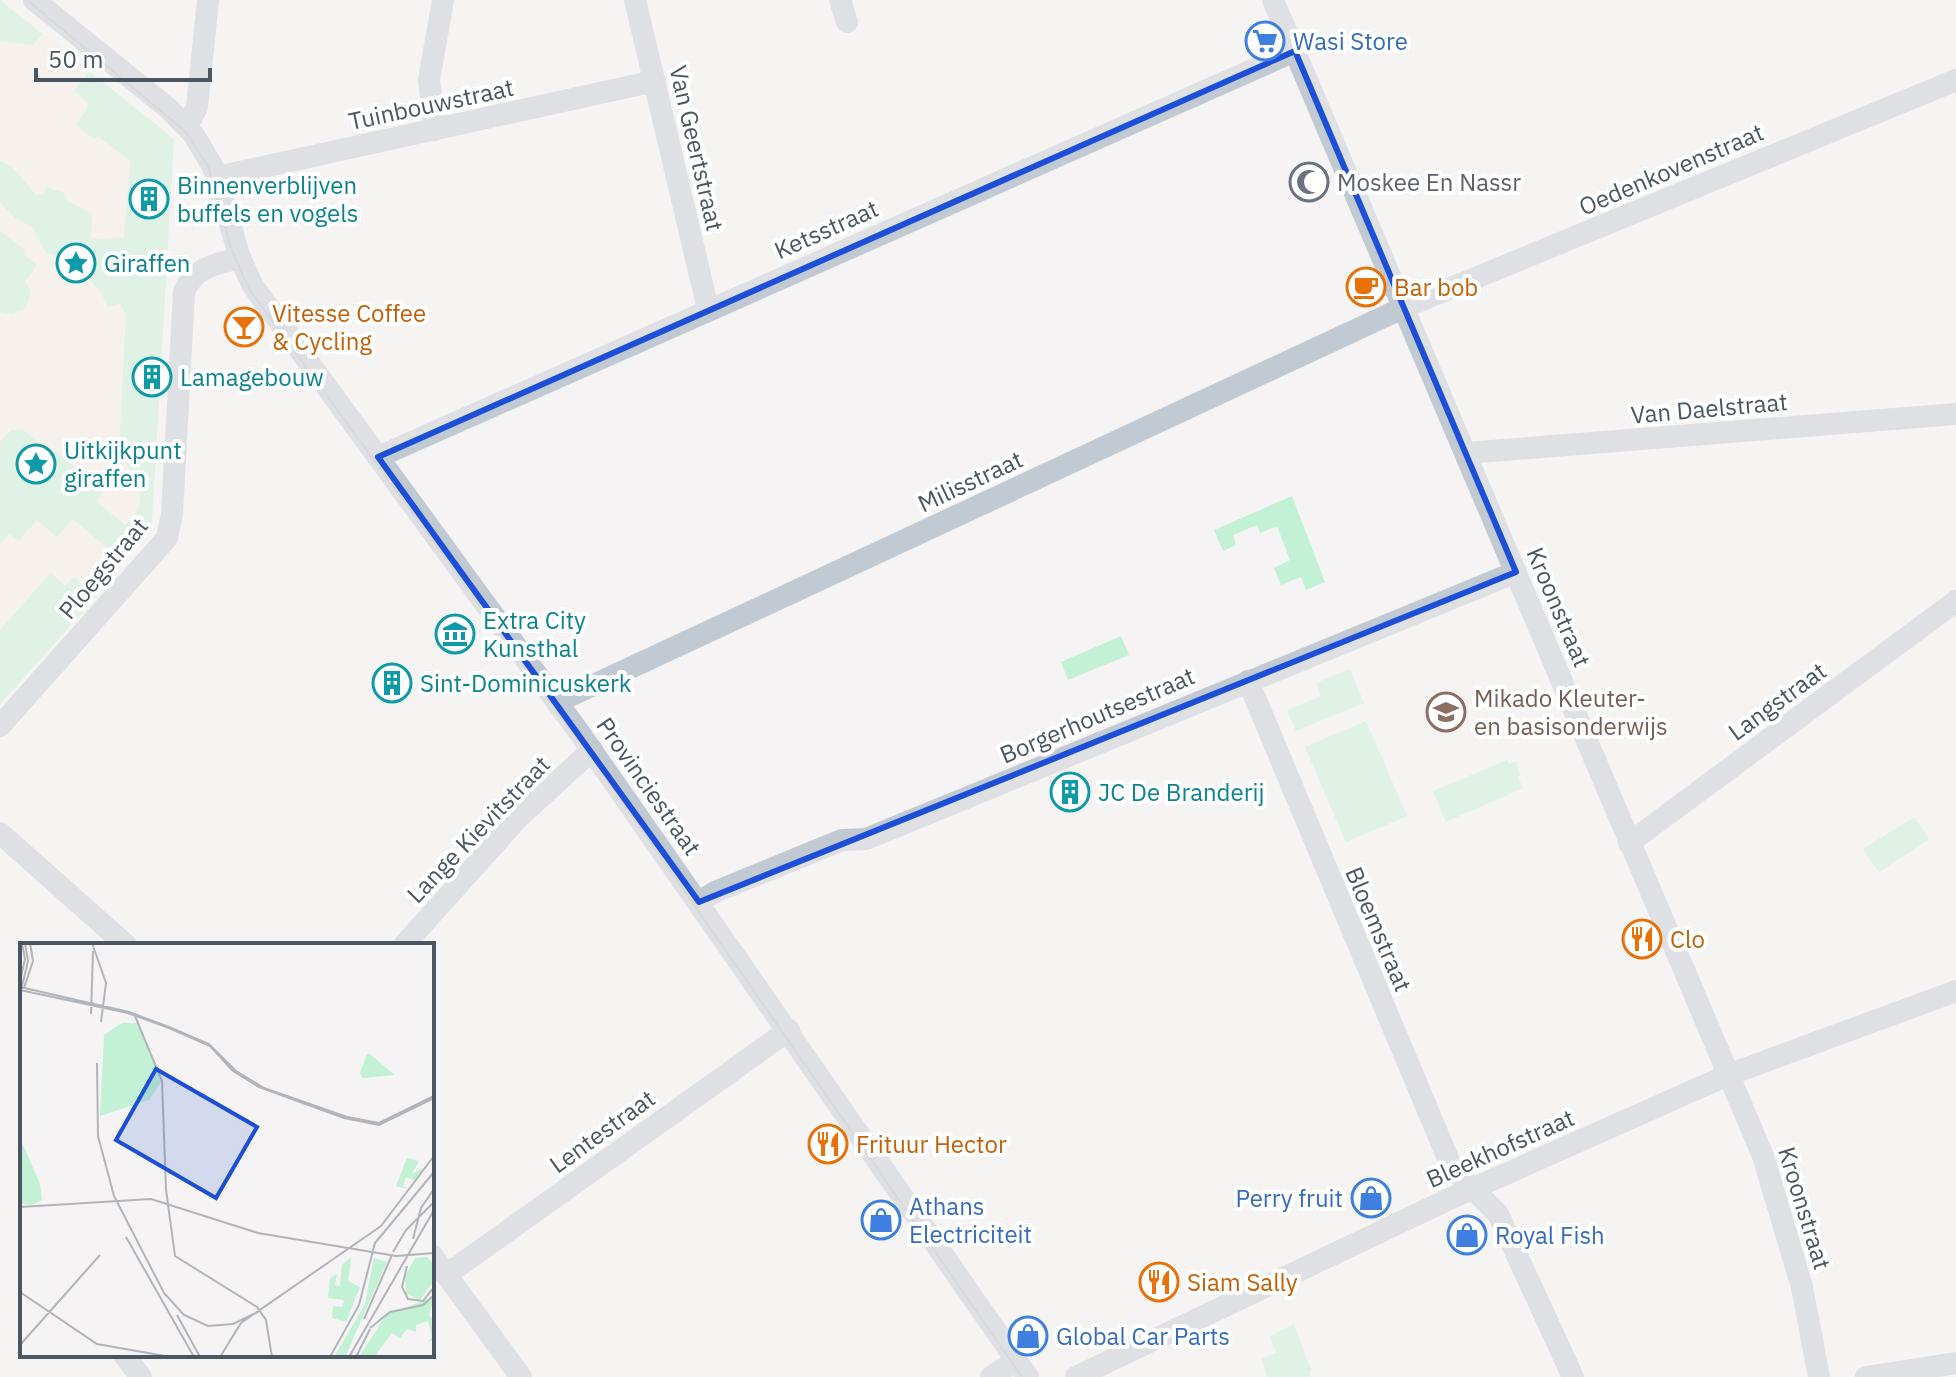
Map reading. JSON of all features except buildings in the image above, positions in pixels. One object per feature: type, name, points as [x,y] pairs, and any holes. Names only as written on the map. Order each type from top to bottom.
[{"type":"street","name":"Provinciestraat","points":[[34,0],[169,109],[205,150],[217,177],[240,258],[253,286],[592,750],[1022,1368]]},
{"type":"street","points":[[187,127],[197,107],[208,0]]},
{"type":"street","points":[[435,130],[429,80],[443,0]]},
{"type":"street","name":"Van Geertstraat","points":[[635,0],[708,309]]},
{"type":"street","points":[[840,0],[847,22]]},
{"type":"street","name":"Kroonstraat","points":[[1277,1],[1295,51],[1763,1156],[1802,1287],[1819,1377]]},
{"type":"street","name":"Ketsstraat","points":[[378,457],[1295,51]]},
{"type":"street","name":"Oedenkovenstraat","points":[[1405,307],[1956,80]]},
{"type":"street","name":"Tuinbouwstraat","points":[[217,177],[655,81]]},
{"type":"street","name":"Ploegstraat","points":[[0,726],[167,538],[172,514],[184,292],[192,277],[205,268],[240,258]]},
{"type":"street","name":"Milisstraat","points":[[557,702],[1405,307]]},
{"type":"street","name":"Van Daelstraat","points":[[1466,453],[1956,414]]},
{"type":"street","name":"Borgerhoutsestraat","points":[[699,902],[715,892],[842,840],[866,839],[1516,572]]},
{"type":"street","name":"Langstraat","points":[[1629,843],[1956,601]]},
{"type":"street","name":"Bloemstraat","points":[[1248,681],[1452,1168],[1498,1214],[1573,1377]]},
{"type":"street","name":"Lange Kievitstraat","points":[[406,943],[518,818],[592,750]]},
{"type":"street","points":[[0,833],[124,943]]},
{"type":"street","name":"Bleekhofstraat","points":[[1076,1377],[1230,1302],[1728,1075],[1956,991]]},
{"type":"street","name":"Lentestraat","points":[[446,1275],[789,1030]]},
{"type":"street","points":[[434,1258],[521,1377]]},
{"type":"street","points":[[126,1357],[141,1377]]},
{"type":"street","points":[[1866,1377],[1956,1363]]},
{"type":"street","points":[[991,1377],[1022,1368]]},
{"type":"highlighted area","points":[[1295,51],[1516,572],[699,902],[378,457]]},
{"type":"green space","points":[[0,0],[174,139],[152,522],[96,597],[0,704]]},
{"type":"green space","points":[[1292,496],[1325,582],[1306,590],[1301,577],[1281,585],[1274,568],[1290,560],[1277,526],[1260,533],[1257,525],[1233,535],[1236,545],[1223,551],[1214,530]]},
{"type":"green space","points":[[1121,636],[1129,655],[1068,680],[1061,662]]},
{"type":"green space","points":[[1350,669],[1364,703],[1296,731],[1287,710],[1321,696],[1316,683]]},
{"type":"green space","points":[[1366,721],[1407,816],[1346,842],[1305,747]]},
{"type":"green space","points":[[1507,760],[1509,764],[1516,761],[1523,788],[1446,822],[1433,791]]},
{"type":"green space","points":[[1914,817],[1929,839],[1879,872],[1863,849]]},
{"type":"green space","points":[[1294,1324],[1311,1370],[1310,1377],[1267,1377],[1262,1359],[1276,1352],[1270,1336]]},
{"type":"sand","points":[[43,33],[90,71],[74,91],[87,102],[87,109],[76,125],[94,139],[98,136],[130,161],[124,238],[91,239],[92,214],[64,198],[65,193],[46,187],[43,194],[36,195],[14,169],[0,161],[0,41],[33,45]]},
{"type":"sand","points":[[0,202],[15,218],[31,226],[46,253],[63,257],[69,267],[84,273],[100,291],[108,307],[120,303],[126,315],[119,451],[141,489],[139,509],[125,525],[97,502],[102,493],[99,488],[57,452],[52,455],[23,430],[11,430],[0,442],[0,312],[12,314],[26,308],[31,292],[25,281],[37,265],[23,254],[25,250],[0,231]]},
{"type":"sand","points":[[73,519],[123,561],[96,597],[74,577],[65,586],[51,573],[0,630],[0,544],[9,534],[18,541],[37,520],[57,537]]},
{"type":"tram line","points":[[27,0],[185,131],[208,166],[231,248],[249,289],[610,784],[1022,1377]]},
{"type":"place","name":"Wasi Store","points":[[1265,41]]},
{"type":"place","name":"Moskee En Nassr","points":[[1309,182]]},
{"type":"place","name":"Binnenverblijven buffels en vogels","points":[[149,199]]},
{"type":"place","name":"Giraffen","points":[[76,263]]},
{"type":"place","name":"Bar bob","points":[[1366,287]]},
{"type":"place","name":"Vitesse Coffee & Cycling","points":[[244,327]]},
{"type":"place","name":"Lamagebouw","points":[[152,377]]},
{"type":"place","name":"Uitkijkpunt giraffen","points":[[36,464]]},
{"type":"place","name":"Extra City Kunsthal","points":[[455,634]]},
{"type":"place","name":"Sint-Dominicuskerk","points":[[392,683]]},
{"type":"place","name":"Mikado Kleuter- en basisonderwijs","points":[[1446,712]]},
{"type":"place","name":"JC De Branderij","points":[[1070,792]]},
{"type":"place","name":"Clo","points":[[1642,939]]},
{"type":"place","name":"Frituur Hector","points":[[828,1144]]},
{"type":"place","name":"Perry fruit","points":[[1371,1198]]},
{"type":"place","name":"Athans Electriciteit","points":[[881,1220]]},
{"type":"place","name":"Royal Fish","points":[[1467,1235]]},
{"type":"place","name":"Siam Sally","points":[[1159,1282]]},
{"type":"place","name":"Global Car Parts","points":[[1028,1336]]}]
